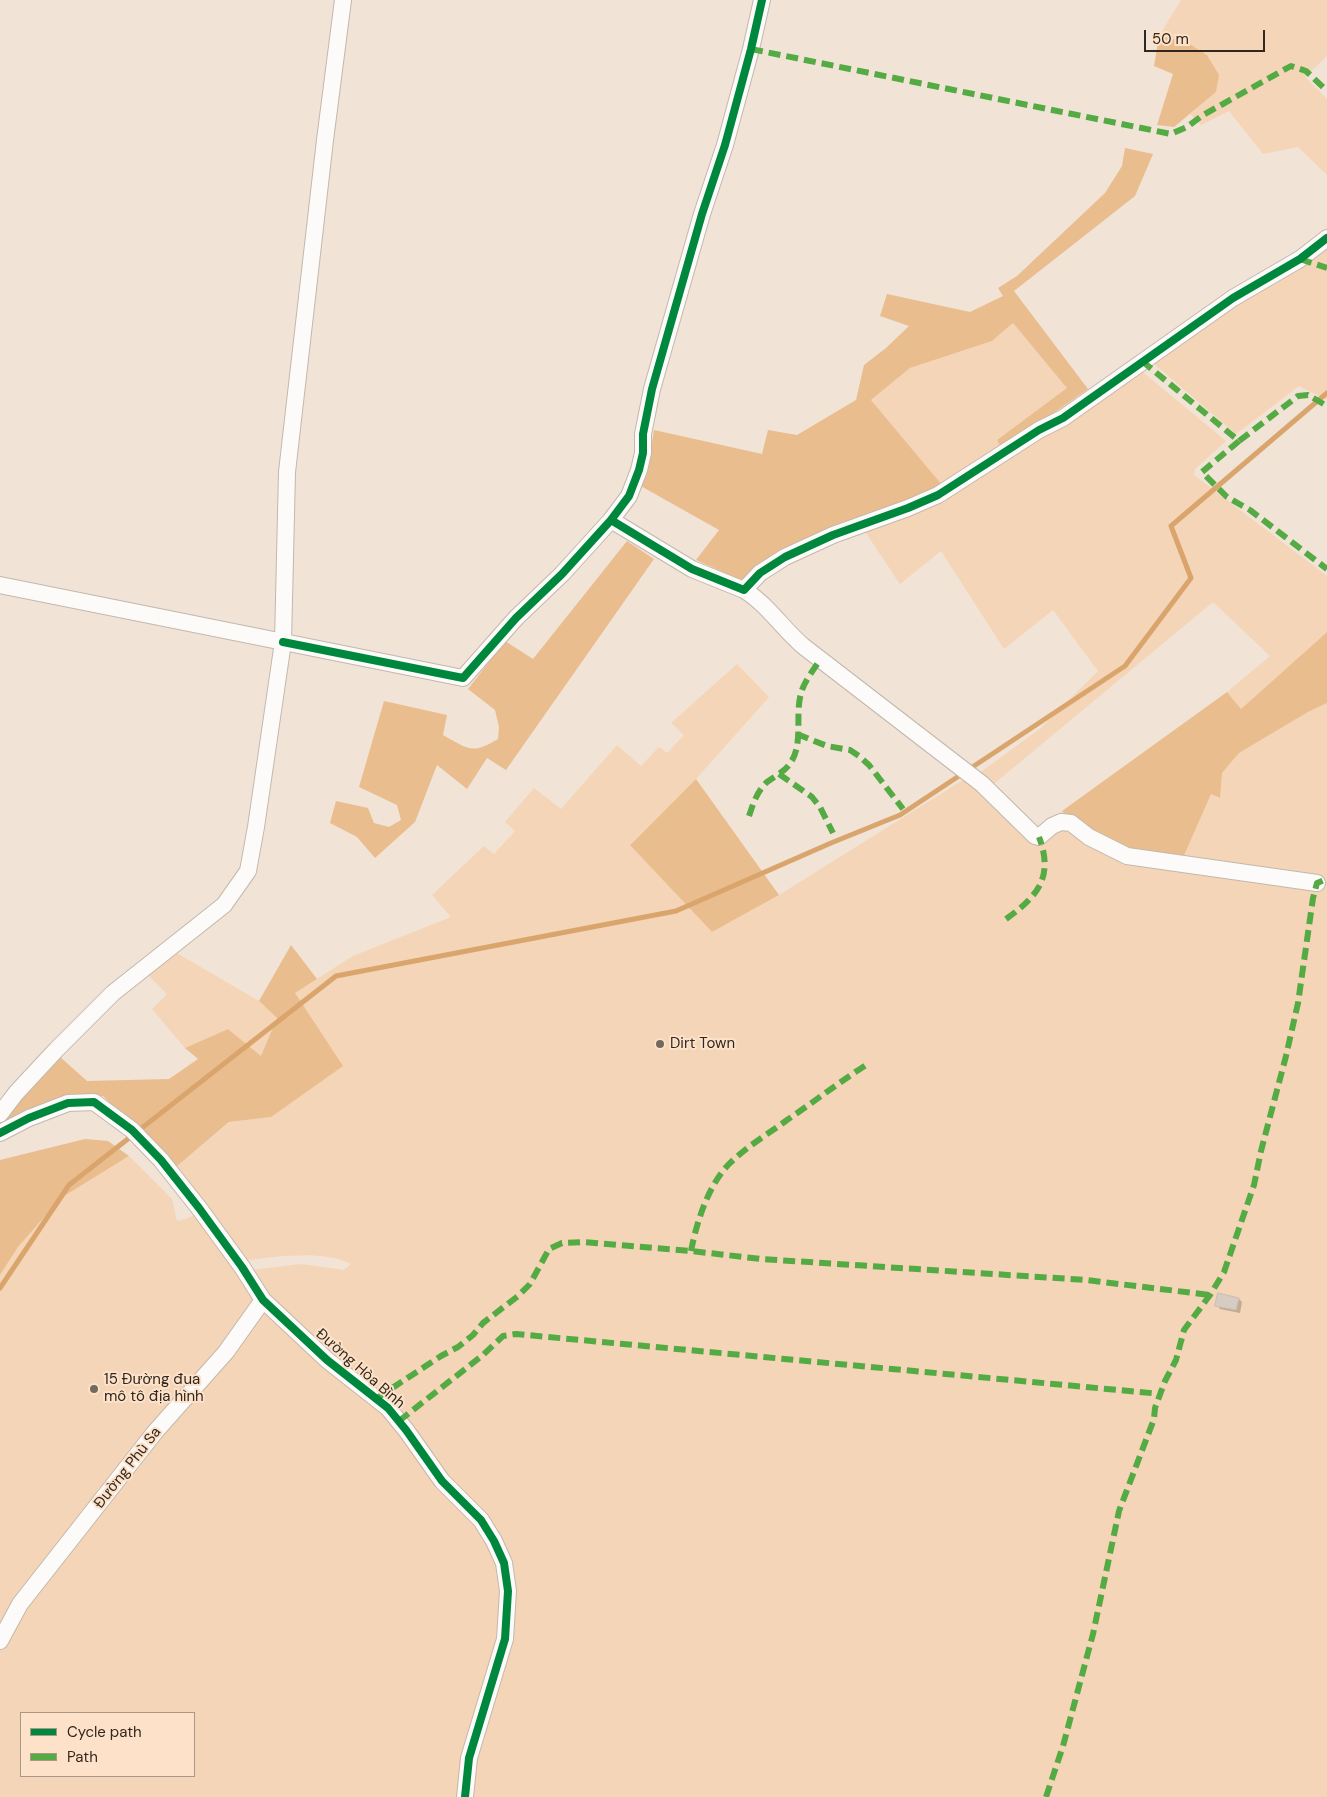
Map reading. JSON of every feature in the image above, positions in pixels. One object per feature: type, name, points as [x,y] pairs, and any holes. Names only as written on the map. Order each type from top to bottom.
[{"type":"street","points":[[0,1114],[16,1093],[56,1050],[113,993],[224,905],[248,871],[283,642],[287,472],[343,0]]},
{"type":"street","points":[[0,585],[464,678],[516,618],[562,574],[611,520],[629,496],[639,470],[643,452],[643,434],[652,389],[702,214],[728,135],[762,0]]},
{"type":"street","points":[[744,590],[760,573],[784,557],[833,535],[938,495],[1039,430],[1063,418],[1233,298],[1300,259],[1327,238]]},
{"type":"street","points":[[611,520],[692,569],[744,590],[757,598],[802,646],[982,784],[1035,836],[1039,837],[1052,826],[1061,822],[1071,823],[1089,837],[1127,856],[1318,883]]},
{"type":"street","name":"Đường Hòa Bình","points":[[0,1133],[29,1118],[68,1104],[94,1102],[132,1130],[161,1160],[199,1208],[242,1267],[263,1300],[327,1360],[388,1408],[442,1481],[481,1520],[494,1541],[504,1563],[508,1591],[505,1639],[469,1758],[466,1797]]},
{"type":"street","name":"Đường Phù Sa","points":[[0,1641],[20,1604],[155,1432],[226,1352],[263,1300]]},
{"type":"shaded area","points":[[1181,0],[1327,0],[1327,56],[1305,77],[1327,99],[1327,175],[1298,147],[1263,154],[1229,111],[1201,125],[1190,114],[1216,92],[1218,75],[1207,55],[1185,41],[1159,36]]},
{"type":"shaded area","points":[[1159,36],[1185,41],[1207,55],[1219,75],[1216,92],[1174,127],[1157,125],[1173,74],[1154,66]]},
{"type":"shaded area","points":[[1125,148],[1153,154],[1135,196],[1014,291],[1088,389],[1002,449],[997,440],[1067,388],[1013,323],[992,341],[910,368],[871,400],[943,486],[743,581],[696,560],[719,530],[639,485],[650,455],[654,430],[762,454],[768,430],[797,435],[856,400],[864,365],[886,348],[909,326],[880,316],[887,294],[970,312],[1003,296],[998,288],[1017,276],[1105,193],[1122,166]]},
{"type":"shaded area","points":[[1327,245],[1327,400],[1299,386],[1236,434],[1152,362]]},
{"type":"shaded area","points":[[1013,323],[1068,388],[998,439],[1002,449],[943,486],[871,400],[910,368],[992,341]]},
{"type":"shaded area","points":[[1139,369],[1226,441],[1195,469],[1194,475],[1327,576],[1327,632],[1241,709],[1227,692],[1270,656],[1213,602],[990,787],[978,774],[1041,728],[1098,671],[1053,610],[1004,649],[941,551],[900,584],[864,530],[950,495],[1052,432]]},
{"type":"shaded area","points":[[627,541],[654,559],[506,770],[487,758],[467,789],[437,765],[415,822],[375,858],[357,837],[330,823],[336,801],[368,808],[374,823],[389,827],[401,820],[397,805],[359,787],[384,701],[447,715],[443,735],[465,747],[482,747],[498,739],[499,727],[495,710],[468,689],[505,641],[533,659]]},
{"type":"shaded area","points":[[1327,632],[1327,703],[1308,712],[1239,753],[1222,773],[1220,798],[1211,794],[1181,862],[1134,854],[1076,823],[1062,811],[1227,692],[1241,709]]},
{"type":"shaded area","points":[[737,664],[769,697],[696,779],[630,844],[712,932],[779,895],[968,777],[1029,835],[1062,811],[1076,823],[1211,794],[1219,798],[1222,773],[1239,753],[1308,712],[1327,703],[1327,1797],[0,1797],[0,1275],[18,1247],[61,1198],[129,1156],[172,1199],[177,1221],[196,1214],[252,1270],[301,1264],[344,1270],[351,1264],[339,1259],[313,1255],[245,1260],[176,1167],[230,1122],[271,1117],[295,993],[353,956],[451,917],[432,895],[484,846],[494,854],[515,831],[505,822],[534,788],[561,809],[617,745],[641,766],[659,747],[667,753],[684,735],[671,723]]},
{"type":"shaded area","points":[[696,779],[779,895],[712,932],[630,845]]},
{"type":"shaded area","points":[[291,945],[317,979],[295,993],[343,1066],[271,1117],[229,1122],[176,1167],[103,1096],[77,1096],[0,1129],[0,1121],[59,1056],[87,1081],[169,1079],[198,1059],[185,1048],[228,1029],[261,1056],[277,1018],[259,1001]]},
{"type":"shaded area","points":[[175,952],[259,1001],[277,1018],[261,1057],[228,1029],[185,1048],[152,1009],[167,994],[146,973]]},
{"type":"shaded area","points":[[85,1139],[108,1141],[129,1156],[61,1198],[18,1247],[0,1275],[0,1160]]},
{"type":"building","points":[[1218,1293],[1239,1298],[1236,1310],[1215,1306]]},
{"type":"waterway","points":[[0,1288],[69,1185],[336,976],[676,911],[900,815],[1125,666],[1191,578],[1171,526],[1327,393]]},
{"type":"marked path","points":[[751,49],[1171,134],[1187,127],[1203,115],[1291,66],[1306,71],[1327,91]]},
{"type":"marked path","points":[[1300,259],[1327,268]]},
{"type":"marked path","points":[[1142,361],[1239,441],[1298,396],[1308,395],[1327,406]]},
{"type":"marked path","points":[[1239,441],[1202,472],[1227,497],[1250,510],[1327,569]]},
{"type":"marked path","points":[[749,816],[761,789],[767,782],[786,768],[795,754],[802,690],[820,660]]},
{"type":"marked path","points":[[797,734],[827,746],[850,750],[859,756],[869,765],[903,809]]},
{"type":"marked path","points":[[779,774],[812,797],[820,807],[833,833]]},
{"type":"marked path","points":[[1006,919],[1027,902],[1040,884],[1044,874],[1045,863],[1039,837]]},
{"type":"marked path","points":[[1046,1797],[1063,1746],[1093,1634],[1119,1511],[1154,1419],[1155,1408],[1165,1381],[1176,1360],[1184,1330],[1210,1295],[1224,1272],[1254,1185],[1298,1003],[1313,898],[1317,883],[1327,879]]},
{"type":"marked path","points":[[691,1251],[704,1204],[715,1183],[729,1164],[757,1141],[869,1063]]},
{"type":"marked path","points":[[377,1398],[458,1347],[473,1335],[483,1323],[518,1296],[530,1284],[549,1249],[562,1243],[583,1242],[761,1259],[1086,1280],[1210,1295]]},
{"type":"marked path","points":[[399,1421],[483,1355],[503,1336],[516,1334],[1161,1394]]},
{"type":"cycle path","points":[[283,642],[463,678],[516,618],[562,574],[611,520],[629,496],[643,453],[643,434],[652,389],[702,214],[725,145],[762,0]]},
{"type":"cycle path","points":[[611,520],[692,569],[744,590],[760,573],[785,557],[833,535],[938,495],[1039,430],[1063,418],[1233,298],[1300,259],[1327,238]]},
{"type":"cycle path","points":[[0,1133],[29,1118],[68,1103],[94,1102],[132,1130],[161,1160],[199,1208],[242,1267],[263,1300],[327,1360],[388,1408],[442,1481],[481,1520],[494,1541],[504,1563],[508,1591],[505,1639],[469,1758],[465,1797]]},
{"type":"place","name":"Dirt Town","points":[[660,1044]]},
{"type":"place","name":"15 Đường đua mô tô địa hình","points":[[94,1389]]}]
